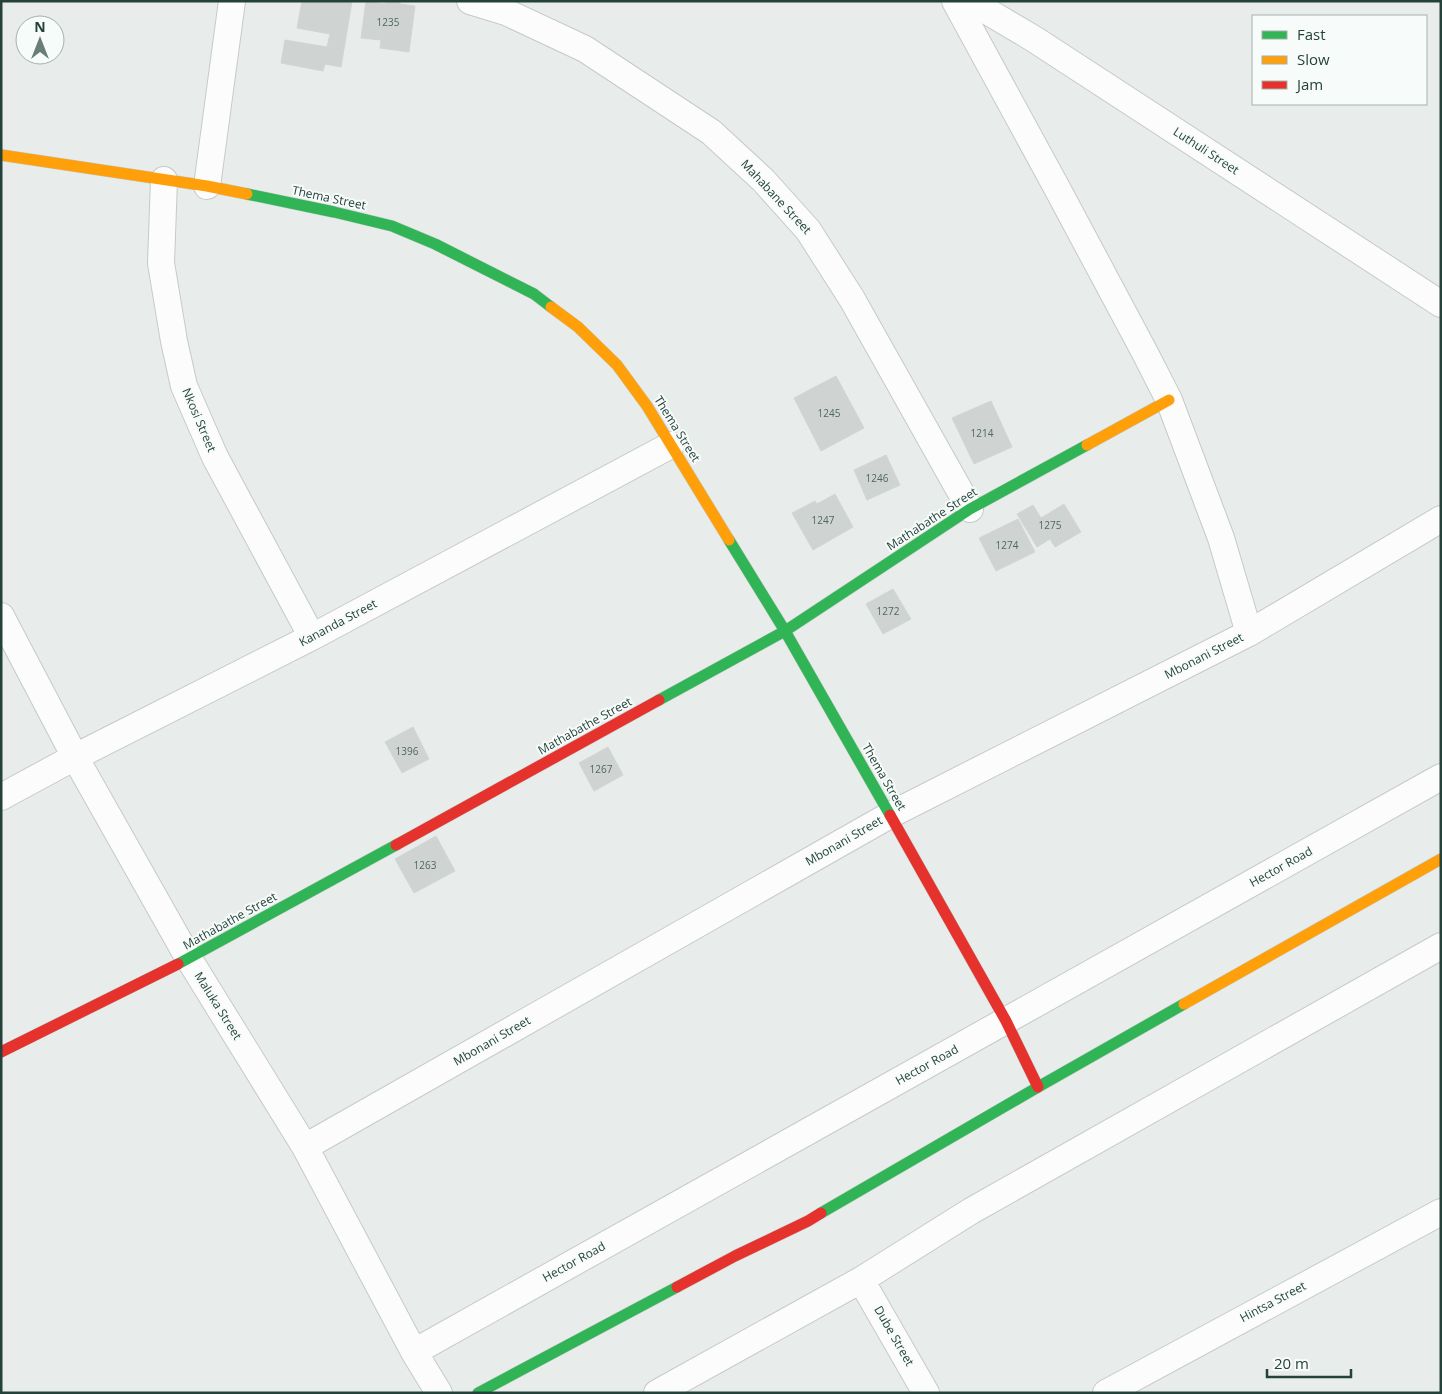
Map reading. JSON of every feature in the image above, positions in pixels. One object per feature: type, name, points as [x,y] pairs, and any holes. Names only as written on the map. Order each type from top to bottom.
[{"type":"street","points":[[207,186],[232,1]]},
{"type":"street","name":"Mahabane Street","points":[[470,1],[506,12],[585,49],[711,132],[763,180],[808,230],[847,291],[970,509]]},
{"type":"street","points":[[955,1],[1169,400],[1221,538],[1249,634]]},
{"type":"street","name":"Luthuli Street","points":[[970,1],[1042,44],[1441,304]]},
{"type":"street","name":"Thema Street","points":[[1,155],[207,186],[392,226],[443,248],[534,294],[578,327],[617,365],[647,406],[784,631],[1006,1021],[1038,1087]]},
{"type":"street","name":"Nkosi Street","points":[[164,180],[161,263],[174,341],[184,386],[215,457],[312,637]]},
{"type":"street","name":"Mathabathe Street","points":[[1,1052],[189,960],[784,631],[970,509],[1169,400]]},
{"type":"street","name":"Kananda Street","points":[[1,797],[75,757],[312,637],[671,445]]},
{"type":"street","name":"Mbonani Street","points":[[305,1147],[890,815],[1249,634],[1441,519]]},
{"type":"street","name":"Maluka Street","points":[[1,616],[75,757],[189,960],[305,1147],[414,1352],[439,1393]]},
{"type":"street","name":"Hector Road","points":[[414,1352],[1441,777]]},
{"type":"street","points":[[478,1393],[735,1256],[808,1221],[1038,1087],[1441,859]]},
{"type":"street","points":[[657,1393],[861,1280],[980,1206],[1441,946]]},
{"type":"street","name":"Hintsa Street","points":[[1106,1393],[1441,1212]]},
{"type":"street","name":"Dube Street","points":[[861,1280],[926,1393]]},
{"type":"building","points":[[302,1],[352,1],[341,67],[325,64],[323,71],[281,63],[285,40],[327,47],[330,34],[297,28]]},
{"type":"building","points":[[366,1],[385,4],[386,1],[400,1],[400,4],[415,6],[409,52],[380,48],[381,40],[361,38]]},
{"type":"building","points":[[836,376],[864,428],[821,451],[794,398]]},
{"type":"building","points":[[991,401],[1012,447],[974,464],[952,418]]},
{"type":"building","points":[[886,455],[900,485],[867,500],[854,470]]},
{"type":"building","points":[[835,494],[853,527],[813,550],[792,513],[815,501],[817,504]]},
{"type":"building","points":[[1064,504],[1081,532],[1055,547],[1050,539],[1037,547],[1017,514],[1033,505],[1041,518]]},
{"type":"building","points":[[1018,519],[1035,552],[996,571],[979,538]]},
{"type":"building","points":[[893,589],[911,619],[883,634],[866,604]]},
{"type":"building","points":[[413,727],[429,759],[402,773],[385,742]]},
{"type":"building","points":[[608,747],[623,775],[594,791],[579,763]]},
{"type":"building","points":[[436,836],[455,871],[414,893],[395,859]]},
{"type":"traffic: fast","points":[[247,194],[392,226],[435,244],[534,294],[551,307]]},
{"type":"traffic: fast","points":[[659,700],[785,631],[970,509],[1087,445]]},
{"type":"traffic: fast","points":[[729,540],[785,631],[890,815]]},
{"type":"traffic: fast","points":[[178,964],[396,845]]},
{"type":"traffic: fast","points":[[821,1213],[1184,1004]]},
{"type":"traffic: fast","points":[[478,1393],[677,1287]]},
{"type":"traffic: slow","points":[[1,155],[207,186],[247,194]]},
{"type":"traffic: slow","points":[[551,307],[578,327],[617,365],[647,406],[729,540]]},
{"type":"traffic: slow","points":[[1087,445],[1169,400]]},
{"type":"traffic: slow","points":[[1184,1004],[1441,859]]},
{"type":"traffic: jam","points":[[396,845],[659,700]]},
{"type":"traffic: jam","points":[[890,815],[1006,1021],[1038,1087]]},
{"type":"traffic: jam","points":[[1,1052],[178,964]]},
{"type":"traffic: jam","points":[[677,1287],[821,1213]]}]
